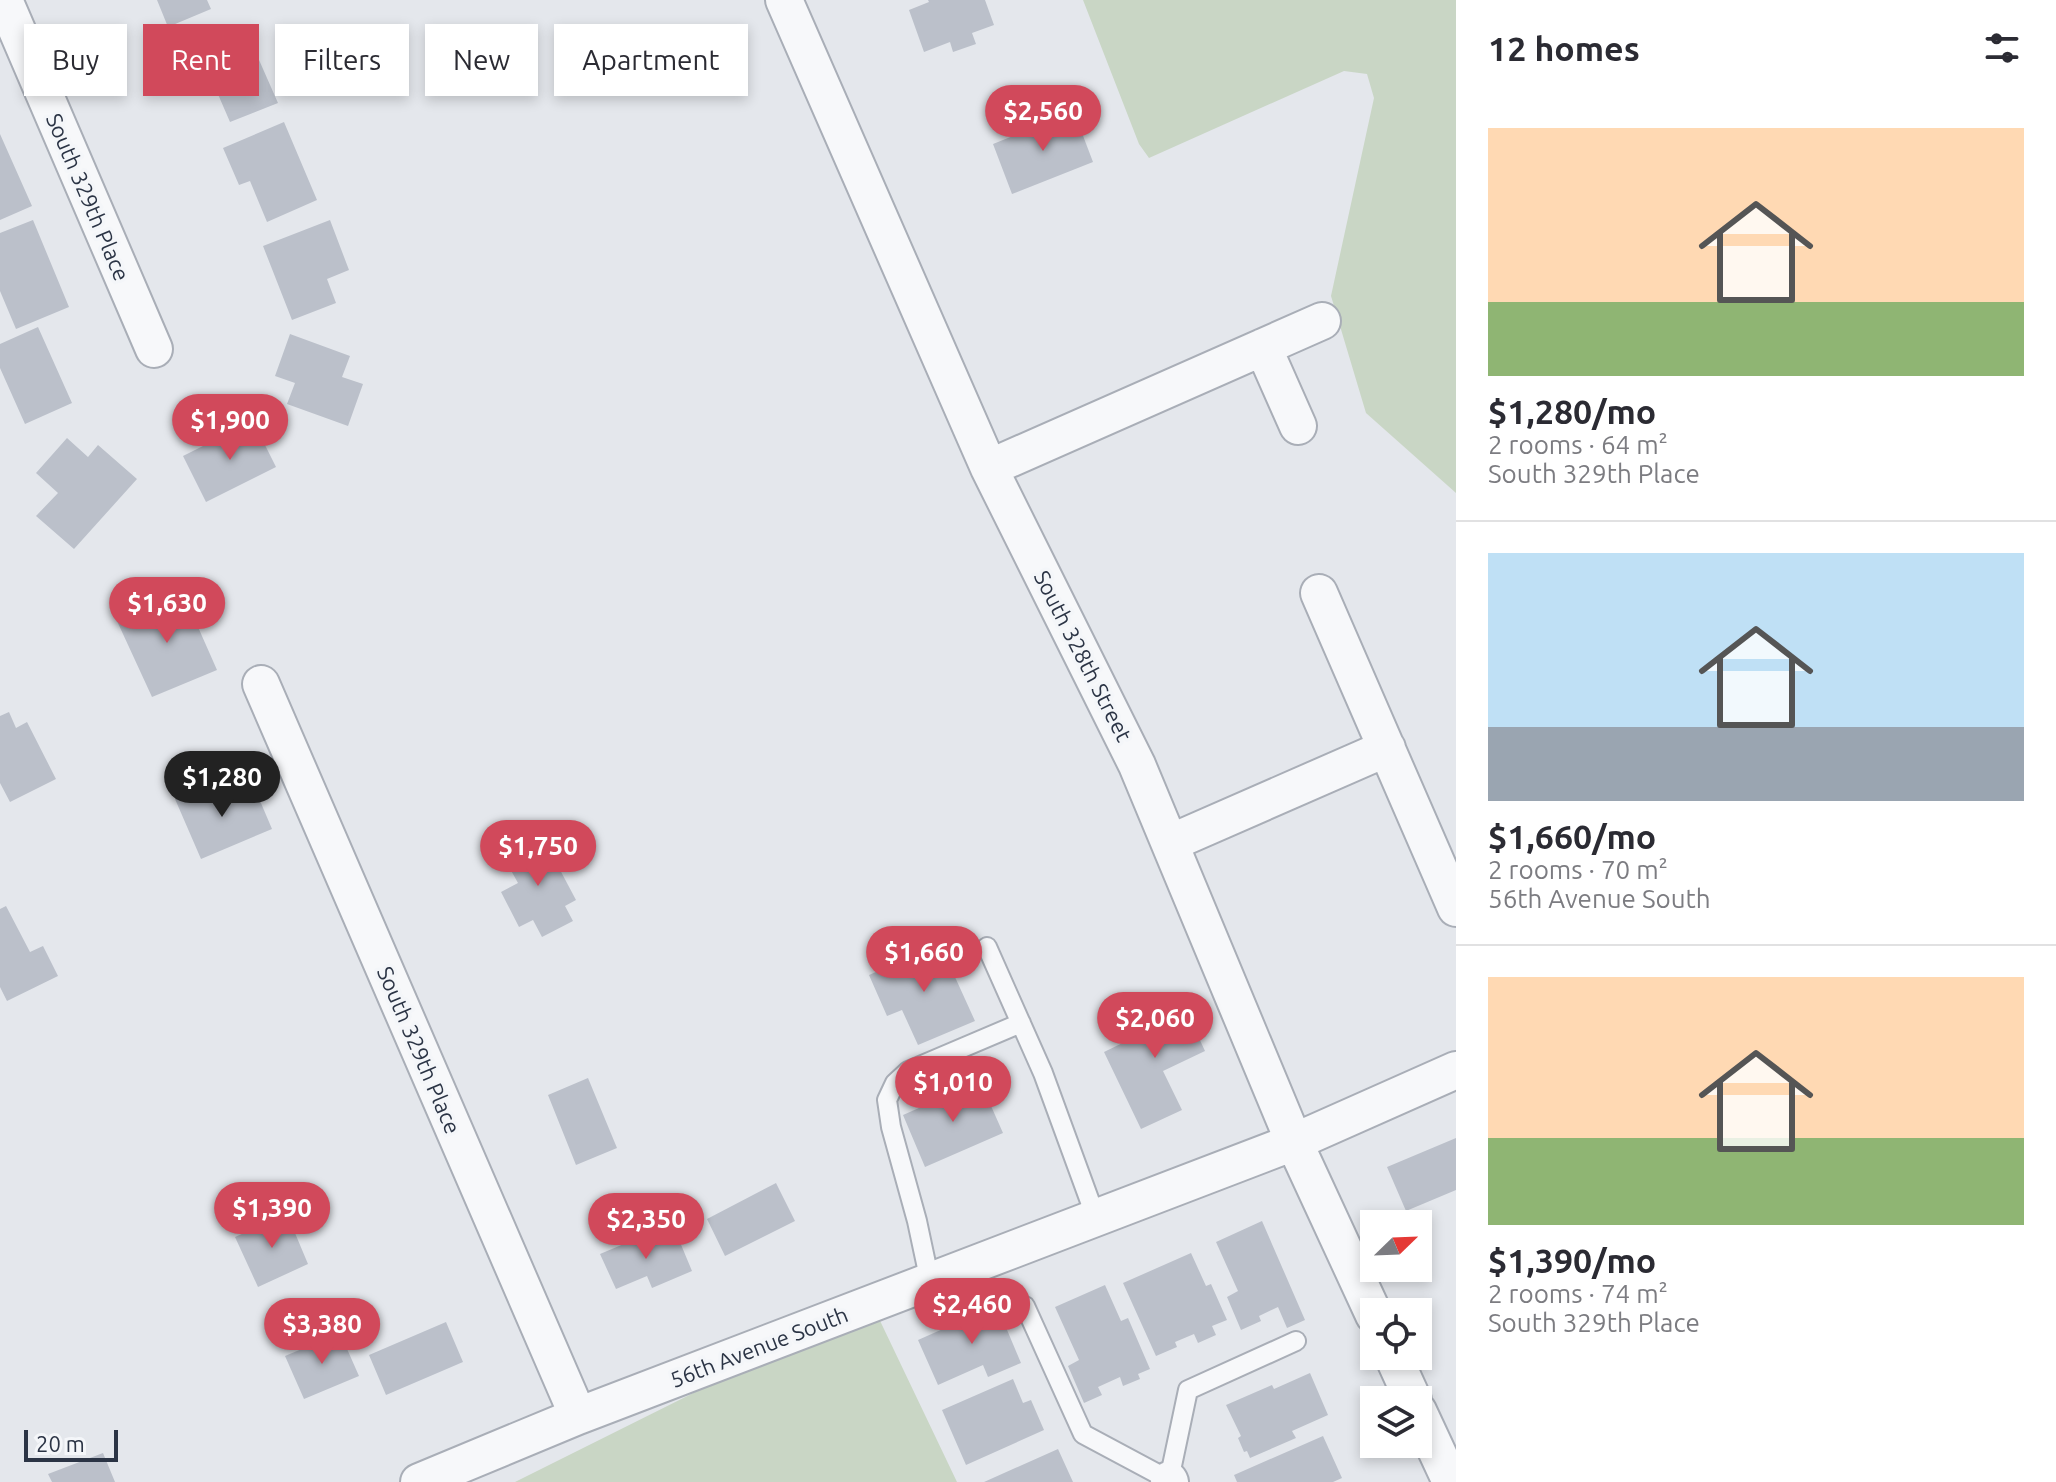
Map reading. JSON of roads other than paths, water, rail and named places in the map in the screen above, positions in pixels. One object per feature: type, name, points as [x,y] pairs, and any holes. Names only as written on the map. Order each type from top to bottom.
[{"type":"street","name":"South 329th Place","points":[[4,0],[154,349]]},
{"type":"street","name":"South 328th Street","points":[[784,0],[989,468],[1137,765],[1294,1142],[1366,1298]]},
{"type":"street","points":[[989,468],[1322,321]]},
{"type":"street","points":[[1263,347],[1298,426]]},
{"type":"street","points":[[1319,593],[1456,908]]},
{"type":"street","name":"South 329th Place","points":[[261,684],[578,1416]]},
{"type":"street","points":[[1170,843],[1387,748]]},
{"type":"street","name":"56th Avenue South","points":[[419,1482],[578,1416],[1294,1142],[1456,1070]]},
{"type":"street","points":[[1432,1441],[1451,1482]]},
{"type":"lane","points":[[987,947],[1043,1073],[1096,1218]]},
{"type":"lane","points":[[930,1282],[887,1100],[895,1083],[908,1071],[1021,1023]]},
{"type":"lane","points":[[1025,1306],[1083,1434],[1170,1481],[1188,1390],[1296,1341]]}]
